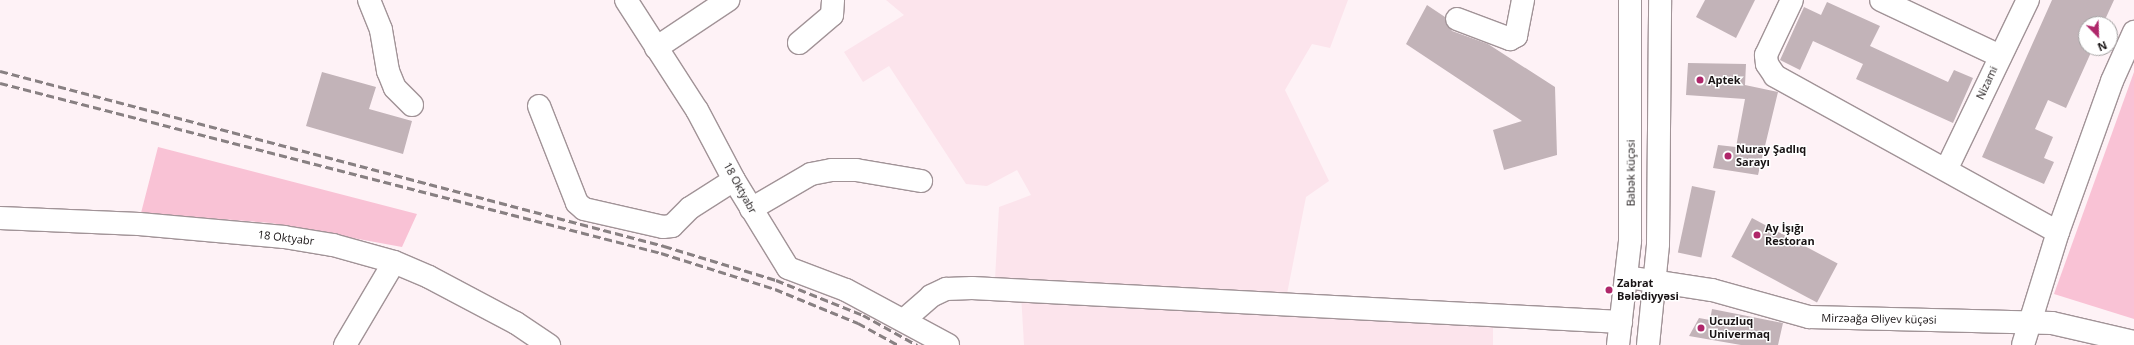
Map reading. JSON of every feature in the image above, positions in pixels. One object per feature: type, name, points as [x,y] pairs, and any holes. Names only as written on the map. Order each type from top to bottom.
[{"type":"street","points":[[369,0],[381,30],[388,71],[395,88],[412,105]]},
{"type":"street","name":"18 Oktyabr","points":[[626,0],[697,110],[734,180],[788,268],[846,290],[905,319],[948,345]]},
{"type":"street","points":[[656,48],[728,0]]},
{"type":"street","points":[[799,43],[832,15],[833,0]]},
{"type":"street","points":[[1457,19],[1510,39],[1516,36],[1523,0]]},
{"type":"street","name":"Babək küçəsi","points":[[1618,345],[1627,277],[1631,206],[1630,0]]},
{"type":"street","points":[[1648,345],[1659,200],[1660,0]]},
{"type":"street","points":[[1792,0],[1766,55],[1767,64],[1776,76],[1804,95],[1947,168],[2058,232]]},
{"type":"street","points":[[1881,0],[2000,56]]},
{"type":"street","name":"Nizami","points":[[1947,168],[2028,0]]},
{"type":"street","points":[[2023,345],[2028,322],[2058,232],[2112,81],[2134,32]]},
{"type":"street","points":[[539,106],[577,202],[584,209],[668,226],[734,180]]},
{"type":"street","points":[[751,209],[810,174],[832,170],[856,170],[921,181]]},
{"type":"street","name":"18 Oktyabr","points":[[0,218],[139,224],[284,237],[394,262],[466,295],[549,345]]},
{"type":"street","points":[[345,345],[394,262]]},
{"type":"street","name":"Mirzəağa Əliyev küçəsi","points":[[1627,277],[1712,290],[1809,317],[2070,324],[2134,342]]},
{"type":"street","points":[[905,319],[931,296],[946,289],[972,288],[1621,322]]},
{"type":"shaded area","points":[[886,0],[1348,0],[1330,48],[1312,44],[1285,90],[1329,181],[1306,197],[1287,294],[995,279],[999,207],[1031,195],[1017,170],[987,186],[966,184],[889,66],[863,82],[844,52],[904,15]]},
{"type":"shaded area","points":[[2134,72],[2134,319],[2054,294]]},
{"type":"shaded area","points":[[158,147],[417,214],[402,247],[271,223],[141,213]]},
{"type":"shaded area","points":[[1021,294],[1493,326],[1493,345],[1024,345]]},
{"type":"building","points":[[1705,0],[1755,0],[1736,38],[1696,17]]},
{"type":"building","points":[[2052,0],[2114,0],[2107,16],[2078,16],[2078,56],[2089,56],[2066,108],[2048,100],[2035,129],[2053,137],[2044,158],[2054,162],[2044,184],[1982,157]]},
{"type":"building","points":[[1827,2],[1880,26],[1870,46],[1948,82],[1954,70],[1973,78],[1953,123],[1856,79],[1863,64],[1813,41],[1800,70],[1780,60],[1804,7],[1821,15]]},
{"type":"building","points":[[1427,5],[1445,17],[1452,31],[1488,44],[1555,87],[1557,155],[1504,170],[1493,130],[1522,121],[1406,44]]},
{"type":"building","points":[[1688,63],[1746,64],[1745,85],[1778,92],[1758,175],[1713,168],[1718,145],[1736,147],[1745,99],[1686,95]]},
{"type":"building","points":[[322,72],[376,87],[369,109],[412,121],[403,154],[306,126]]},
{"type":"building","points":[[1692,186],[1715,191],[1701,258],[1678,253]]},
{"type":"building","points":[[1752,218],[1838,264],[1817,302],[1731,257]]},
{"type":"building","points":[[1712,309],[1783,323],[1778,345],[1741,345],[1689,336],[1699,318],[1710,320]]},
{"type":"railway","points":[[0,71],[664,246],[776,280],[863,315],[917,345]]},
{"type":"railway","points":[[0,83],[661,253],[775,289],[858,323],[898,345]]},
{"type":"place","name":"Aptek","points":[[1700,80]]},
{"type":"place","name":"Nuray Şadlıq Sarayı","points":[[1728,156]]},
{"type":"place","name":"Ay İşığı Restoran","points":[[1757,235]]},
{"type":"place","name":"Zabrat Bәlәdiyyәsi","points":[[1609,290]]},
{"type":"place","name":"Ucuzluq Univermaq","points":[[1701,328]]}]
